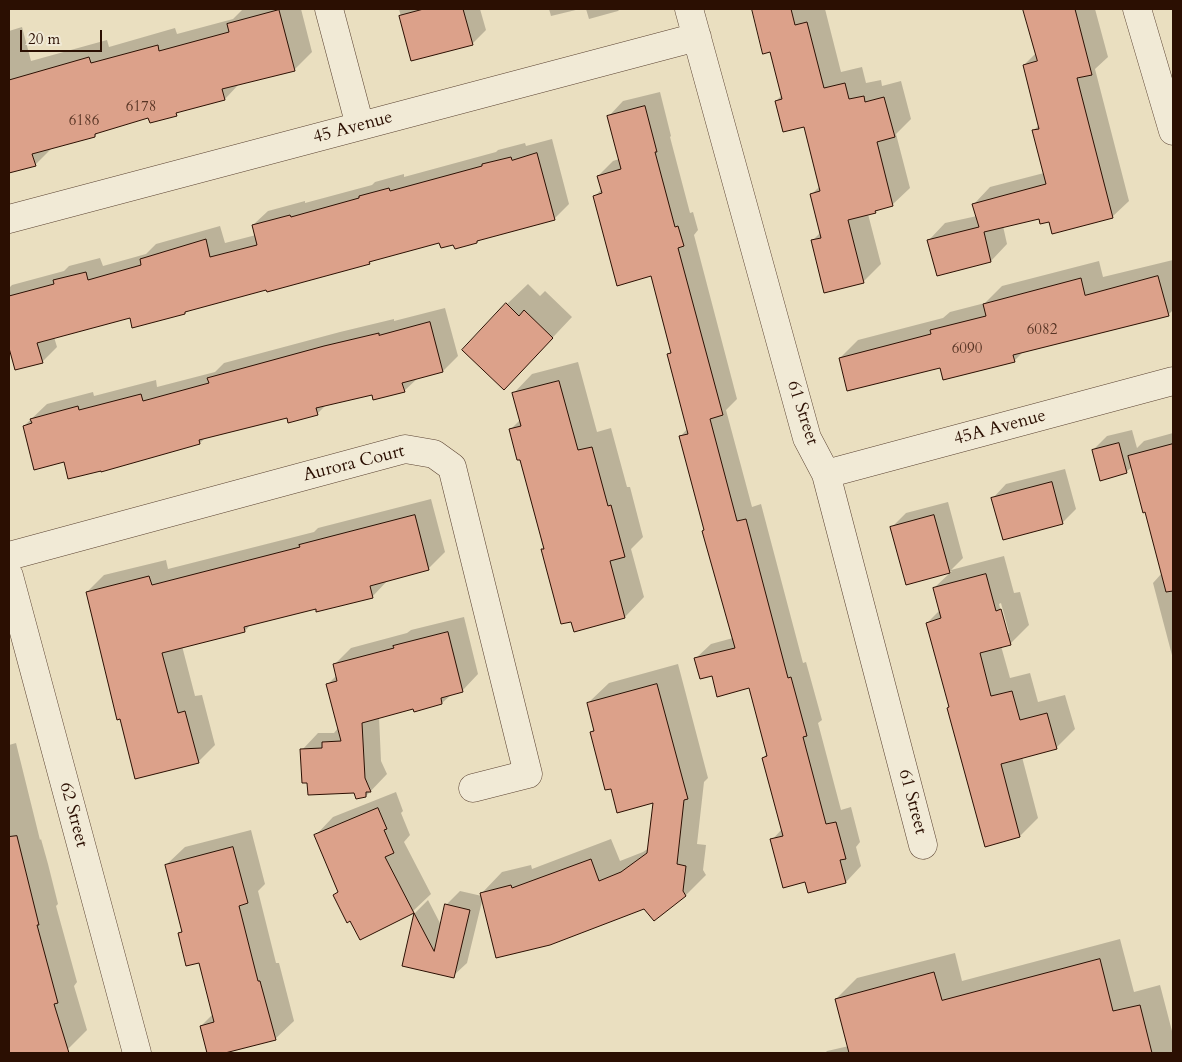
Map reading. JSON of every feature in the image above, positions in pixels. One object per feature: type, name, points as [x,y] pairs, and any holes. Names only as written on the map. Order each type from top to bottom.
[{"type":"street","points":[[329,9],[360,126]]},
{"type":"street","name":"61 Street","points":[[689,9],[807,438],[826,474],[923,845]]},
{"type":"street","points":[[1146,11],[1173,132]]},
{"type":"street","name":"45 Avenue","points":[[9,219],[697,37]]},
{"type":"street","name":"45A Avenue","points":[[826,474],[1173,380]]},
{"type":"street","name":"Aurora Court","points":[[9,556],[405,449],[434,454],[452,467],[528,774],[473,788]]},
{"type":"street","name":"62 Street","points":[[9,576],[137,1053]]},
{"type":"building","points":[[424,9],[463,9],[473,45],[411,61],[399,16]]},
{"type":"building","points":[[752,9],[791,9],[795,25],[807,22],[824,88],[845,83],[849,99],[864,96],[865,102],[884,97],[895,137],[877,142],[893,206],[875,211],[876,213],[848,220],[864,283],[824,293],[811,240],[821,238],[810,194],[820,191],[804,127],[783,132],[775,101],[782,99],[770,52],[763,54]]},
{"type":"building","points":[[1023,9],[1075,9],[1092,75],[1077,78],[1113,218],[1052,234],[1049,222],[1040,224],[1039,219],[984,232],[991,262],[937,276],[927,240],[979,227],[972,204],[1046,184],[1032,130],[1039,129],[1023,65],[1037,61]]},
{"type":"building","points":[[279,10],[295,71],[222,89],[225,100],[176,113],[177,116],[150,123],[148,118],[95,134],[95,137],[32,154],[36,166],[9,173],[9,80],[89,57],[91,63],[158,45],[159,51],[229,32],[227,24]]},
{"type":"building","points":[[645,106],[675,227],[678,226],[684,246],[678,248],[723,415],[710,419],[737,521],[746,519],[788,678],[791,677],[807,736],[803,737],[826,824],[836,822],[846,859],[840,860],[846,883],[808,893],[805,882],[783,888],[770,839],[783,836],[762,758],[767,756],[749,688],[717,697],[712,676],[700,679],[694,658],[735,648],[702,531],[704,530],[679,436],[688,434],[667,354],[671,353],[651,276],[617,286],[593,196],[602,193],[597,176],[621,169],[607,116]]},
{"type":"building","points":[[537,153],[555,220],[477,241],[477,243],[455,249],[453,245],[441,248],[439,243],[369,262],[370,264],[267,292],[266,290],[132,328],[130,318],[37,343],[43,363],[15,370],[9,348],[9,296],[54,284],[53,280],[86,272],[88,280],[141,265],[140,259],[206,239],[210,257],[257,245],[252,225],[290,215],[291,217],[389,188],[390,191],[482,166],[482,164],[511,157],[512,160]]},
{"type":"building","points":[[1158,276],[1169,316],[1013,355],[1015,362],[943,380],[940,368],[847,391],[839,358],[931,334],[930,330],[986,316],[983,304],[1081,278],[1085,295]]},
{"type":"building","points":[[506,303],[519,316],[524,310],[553,338],[504,390],[462,350]]},
{"type":"building","points":[[430,322],[443,372],[402,383],[405,392],[373,400],[372,395],[316,408],[318,415],[288,423],[287,418],[199,440],[200,444],[101,472],[68,479],[64,462],[34,470],[23,426],[32,423],[30,419],[78,406],[79,410],[141,394],[143,401],[209,383],[207,378],[324,346]]},
{"type":"building","points":[[559,381],[578,450],[592,447],[608,506],[611,505],[625,557],[610,561],[625,618],[574,632],[571,622],[561,624],[541,549],[544,549],[520,460],[517,460],[509,429],[521,426],[512,393]]},
{"type":"building","points":[[1119,443],[1127,473],[1100,481],[1092,450]]},
{"type":"building","points":[[1173,444],[1173,591],[1166,592],[1128,456]]},
{"type":"building","points":[[1052,482],[1063,524],[1003,540],[991,498]]},
{"type":"building","points":[[415,515],[429,570],[370,586],[373,598],[316,612],[316,609],[244,627],[245,632],[162,653],[178,713],[185,711],[199,763],[135,779],[120,719],[117,720],[86,592],[149,576],[152,585]]},
{"type":"building","points":[[934,515],[950,573],[906,585],[890,527]]},
{"type":"building","points":[[986,574],[996,611],[1001,609],[1011,645],[980,653],[991,696],[1012,691],[1020,720],[1047,713],[1057,749],[1001,764],[1020,837],[985,847],[926,623],[941,618],[933,588]]},
{"type":"building","points":[[448,632],[463,692],[441,698],[442,704],[414,712],[413,709],[362,723],[365,778],[371,792],[366,792],[366,797],[356,799],[354,793],[308,795],[307,783],[302,783],[300,749],[322,748],[322,742],[341,741],[326,684],[337,681],[333,664]]},
{"type":"building","points":[[657,684],[688,799],[684,800],[677,864],[686,866],[683,891],[686,896],[654,921],[644,909],[550,945],[496,958],[480,893],[511,885],[512,888],[591,859],[599,881],[621,872],[647,853],[653,803],[617,813],[611,789],[605,790],[590,732],[594,731],[587,703]]},
{"type":"building","points":[[378,808],[387,829],[384,830],[394,853],[385,857],[414,913],[360,940],[350,921],[347,923],[333,895],[338,892],[314,835]]},
{"type":"building","points":[[17,836],[39,925],[37,925],[58,1003],[54,1004],[69,1053],[9,1053],[9,837]]},
{"type":"building","points":[[233,847],[248,903],[239,906],[258,981],[260,981],[276,1040],[225,1053],[207,1053],[200,1026],[214,1022],[199,963],[186,966],[178,933],[182,932],[165,865]]},
{"type":"building","points":[[445,904],[470,910],[454,978],[402,966],[414,913],[434,951]]},
{"type":"building","points":[[1100,959],[1113,1011],[1140,1005],[1152,1053],[849,1053],[835,999],[934,972],[942,1000]]}]
